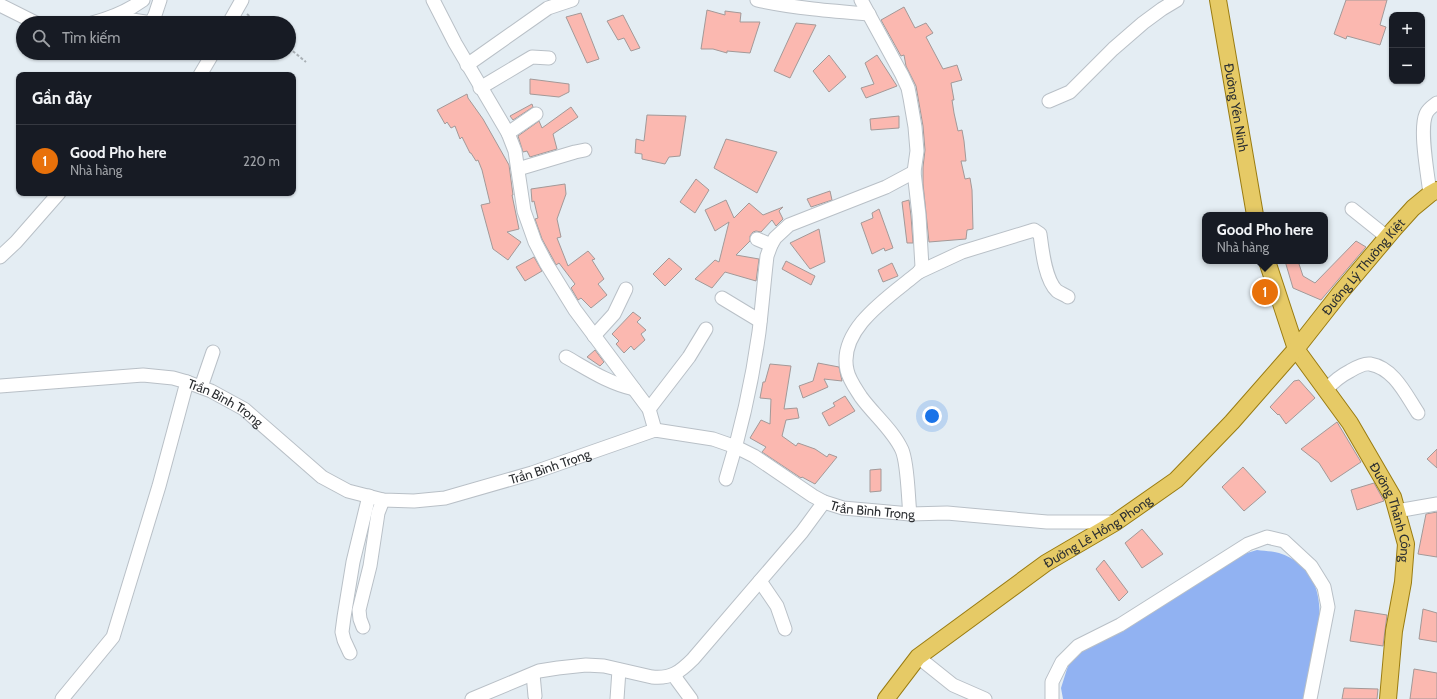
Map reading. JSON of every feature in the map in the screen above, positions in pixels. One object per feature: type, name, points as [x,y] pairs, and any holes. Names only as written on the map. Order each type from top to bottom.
[{"type":"main road","name":"Đường Yên Ninh","points":[[1218,0],[1254,212]]},
{"type":"main road","name":"Đường Lý Thường Kiệt","points":[[1296,349],[1387,237],[1413,208],[1434,192]]},
{"type":"main road","points":[[1268,264],[1296,349]]},
{"type":"main road","name":"Đường Thành Công","points":[[1296,349],[1350,423],[1375,464],[1393,496],[1406,544],[1404,582],[1394,631],[1388,699]]},
{"type":"main road","name":"Đường Lê Hồng Phong","points":[[886,699],[918,657],[1046,563],[1116,522],[1176,480],[1232,422],[1296,349]]},
{"type":"street","points":[[114,16],[134,7],[143,0]]},
{"type":"street","points":[[154,16],[160,0]]},
{"type":"street","points":[[433,0],[480,88],[508,133],[515,151],[524,211],[535,242],[575,310],[649,409],[655,430]]},
{"type":"street","points":[[468,65],[548,8],[572,0]]},
{"type":"street","points":[[757,0],[823,10],[869,14]]},
{"type":"street","points":[[862,0],[908,88],[916,133],[917,151],[914,172],[919,215],[922,267],[919,272]]},
{"type":"street","points":[[1049,101],[1070,92],[1113,49],[1143,23],[1177,0]]},
{"type":"street","points":[[232,16],[239,1]]},
{"type":"street","points":[[0,4],[23,16]]},
{"type":"street","points":[[480,88],[532,57],[549,58]]},
{"type":"street","points":[[202,72],[209,60]]},
{"type":"street","points":[[1434,192],[1424,144],[1424,125],[1426,114],[1432,106],[1437,104]]},
{"type":"street","points":[[508,133],[536,114]]},
{"type":"street","points":[[518,169],[586,150]]},
{"type":"street","points":[[726,478],[736,447],[749,392],[760,322],[767,256],[775,238],[789,225],[886,187],[914,172]]},
{"type":"street","points":[[0,257],[16,242],[56,196]]},
{"type":"street","points":[[1352,209],[1387,237]]},
{"type":"street","points":[[910,514],[903,452],[897,441],[861,398],[852,383],[848,371],[846,353],[850,340],[861,324],[876,307],[919,272],[962,252],[1034,230],[1040,234],[1046,268],[1051,282],[1057,290],[1068,297]]},
{"type":"street","points":[[757,239],[771,245]]},
{"type":"street","points":[[594,336],[614,314],[626,289]]},
{"type":"street","points":[[722,298],[760,322]]},
{"type":"street","points":[[649,409],[689,358],[706,329]]},
{"type":"street","points":[[201,387],[213,352]]},
{"type":"street","points":[[566,357],[606,380],[619,386],[634,389]]},
{"type":"street","points":[[1326,390],[1334,380],[1360,365],[1369,363],[1381,368],[1392,376],[1402,387],[1418,413]]},
{"type":"street","name":"Trần Bình Trọng","points":[[0,386],[143,375],[173,378],[187,382],[211,391],[244,409],[322,477],[348,491],[383,500],[414,501],[445,498],[532,472],[655,430],[713,439],[736,447],[754,456],[813,496],[824,502],[843,508],[910,514],[947,513],[1047,522],[1116,522]]},
{"type":"street","points":[[62,699],[113,638],[159,486],[187,382]]},
{"type":"street","points":[[350,653],[342,632],[353,562],[369,496]]},
{"type":"street","points":[[363,627],[359,610],[370,566],[378,513],[383,500]]},
{"type":"street","points":[[472,699],[533,674],[558,668],[586,665],[604,666],[659,678],[675,675],[693,659],[802,532],[824,502]]},
{"type":"street","points":[[1397,511],[1437,504]]},
{"type":"street","points":[[1052,699],[1052,682],[1062,662],[1078,646],[1120,625],[1248,544],[1266,537],[1284,541],[1312,566],[1324,587],[1328,607],[1310,699]]},
{"type":"street","points":[[760,581],[777,606],[785,629]]},
{"type":"street","points":[[918,657],[953,685],[985,699]]},
{"type":"street","points":[[617,699],[619,670]]},
{"type":"street","points":[[533,674],[535,696]]},
{"type":"street","points":[[675,675],[691,699]]},
{"type":"path","points":[[296,54],[306,62]]},
{"type":"water","points":[[1257,550],[1279,553],[1299,563],[1311,578],[1318,596],[1320,616],[1318,638],[1304,699],[1063,699],[1061,688],[1073,655],[1087,647],[1107,639],[1237,556]]},
{"type":"building","points":[[1346,0],[1387,0],[1380,25],[1386,27],[1380,45],[1347,36],[1346,39],[1334,34]]},
{"type":"building","points":[[904,7],[915,28],[926,23],[933,33],[926,37],[943,69],[957,65],[962,80],[951,83],[954,100],[952,100],[958,131],[962,130],[964,141],[966,161],[961,161],[965,179],[970,178],[972,190],[973,229],[967,230],[966,239],[929,242],[923,184],[925,150],[923,126],[916,86],[906,66],[904,55],[901,56],[881,20]]},
{"type":"building","points":[[707,10],[725,15],[725,11],[741,13],[740,22],[760,22],[750,53],[727,51],[727,53],[713,49],[701,49]]},
{"type":"building","points":[[581,13],[599,59],[587,63],[566,17]]},
{"type":"building","points":[[623,15],[640,48],[631,51],[624,38],[618,40],[607,21]]},
{"type":"building","points":[[796,23],[816,25],[790,78],[774,71]]},
{"type":"building","points":[[829,55],[846,77],[829,92],[813,71]]},
{"type":"building","points":[[877,55],[897,86],[866,98],[861,88],[874,84],[865,63]]},
{"type":"building","points":[[530,79],[569,84],[569,92],[559,97],[530,94]]},
{"type":"building","points":[[467,94],[509,165],[512,195],[519,229],[507,232],[521,242],[508,260],[493,249],[481,205],[490,203],[478,160],[476,161],[470,153],[462,137],[460,139],[455,126],[451,128],[447,122],[445,124],[437,110]]},
{"type":"building","points":[[532,104],[533,107],[513,120],[510,116]]},
{"type":"building","points":[[571,107],[578,117],[553,134],[557,149],[530,157],[527,151],[523,152],[518,136],[539,121],[542,128]]},
{"type":"building","points":[[647,115],[686,116],[680,156],[669,157],[665,164],[642,159],[642,154],[635,153],[636,139],[644,141]]},
{"type":"building","points":[[899,116],[899,128],[871,130],[870,119]]},
{"type":"building","points":[[726,139],[777,152],[757,193],[714,168]]},
{"type":"building","points":[[696,179],[709,190],[695,213],[680,202]]},
{"type":"building","points":[[565,184],[566,194],[557,219],[561,237],[557,238],[568,266],[588,251],[595,259],[592,260],[604,279],[598,284],[607,295],[591,308],[581,298],[578,300],[571,288],[575,284],[559,263],[556,265],[542,239],[535,219],[538,218],[534,201],[532,202],[531,189]]},
{"type":"building","points":[[830,191],[832,200],[811,207],[807,199]]},
{"type":"building","points":[[726,200],[734,218],[749,203],[763,215],[783,207],[779,211],[783,219],[776,226],[772,220],[761,232],[753,232],[750,236],[750,241],[736,255],[759,259],[756,281],[725,272],[712,288],[695,279],[715,260],[719,262],[729,222],[715,231],[705,210]]},
{"type":"building","points":[[909,200],[913,243],[907,243],[902,202]]},
{"type":"building","points":[[879,209],[893,248],[885,251],[884,248],[872,254],[861,223],[873,218],[872,213]]},
{"type":"building","points":[[819,229],[825,262],[810,269],[790,243]]},
{"type":"building","points":[[1356,241],[1366,247],[1321,300],[1293,288],[1286,264],[1299,264],[1303,276],[1315,283]]},
{"type":"building","points":[[534,257],[542,271],[525,281],[516,267]]},
{"type":"building","points":[[669,258],[682,269],[665,286],[653,274]]},
{"type":"building","points":[[786,261],[815,276],[811,285],[782,269]]},
{"type":"building","points":[[892,263],[898,276],[883,282],[878,270]]},
{"type":"building","points":[[633,312],[641,318],[637,322],[646,330],[641,334],[645,340],[634,350],[631,346],[624,353],[616,344],[619,341],[612,334]]},
{"type":"building","points":[[595,350],[604,362],[600,366],[587,357]]},
{"type":"building","points":[[818,363],[839,367],[842,381],[824,379],[828,387],[803,398],[799,386],[813,381]]},
{"type":"building","points":[[770,364],[791,366],[784,409],[797,408],[799,418],[786,420],[782,436],[796,446],[798,443],[815,449],[827,457],[829,454],[837,457],[815,484],[802,477],[801,478],[762,452],[766,447],[750,438],[761,420],[770,424],[771,399],[760,398],[763,382],[765,382]]},
{"type":"building","points":[[1299,380],[1315,398],[1286,424],[1279,414],[1278,415],[1270,407],[1294,381]]},
{"type":"building","points":[[845,396],[855,411],[829,426],[822,413],[835,406],[833,403]]},
{"type":"building","points":[[1337,422],[1361,462],[1331,482],[1319,463],[1301,449]]},
{"type":"building","points":[[1437,449],[1437,468],[1427,459]]},
{"type":"building","points":[[1243,467],[1266,492],[1244,511],[1222,487]]},
{"type":"building","points":[[881,469],[881,491],[870,492],[870,470]]},
{"type":"building","points":[[1374,483],[1384,501],[1357,510],[1351,490]]},
{"type":"building","points":[[1437,512],[1437,557],[1418,554],[1426,514]]},
{"type":"building","points":[[1142,529],[1163,554],[1142,568],[1125,543]]},
{"type":"building","points":[[1104,560],[1128,592],[1119,601],[1096,569]]},
{"type":"building","points":[[1423,609],[1437,613],[1437,642],[1419,639]]},
{"type":"building","points":[[1355,610],[1387,615],[1383,646],[1350,641]]},
{"type":"building","points":[[1414,669],[1437,673],[1437,699],[1410,699]]},
{"type":"building","points":[[1344,688],[1378,689],[1377,699],[1342,699]]},
{"type":"place","name":"Good Pho here","points":[[1265,292]]}]
